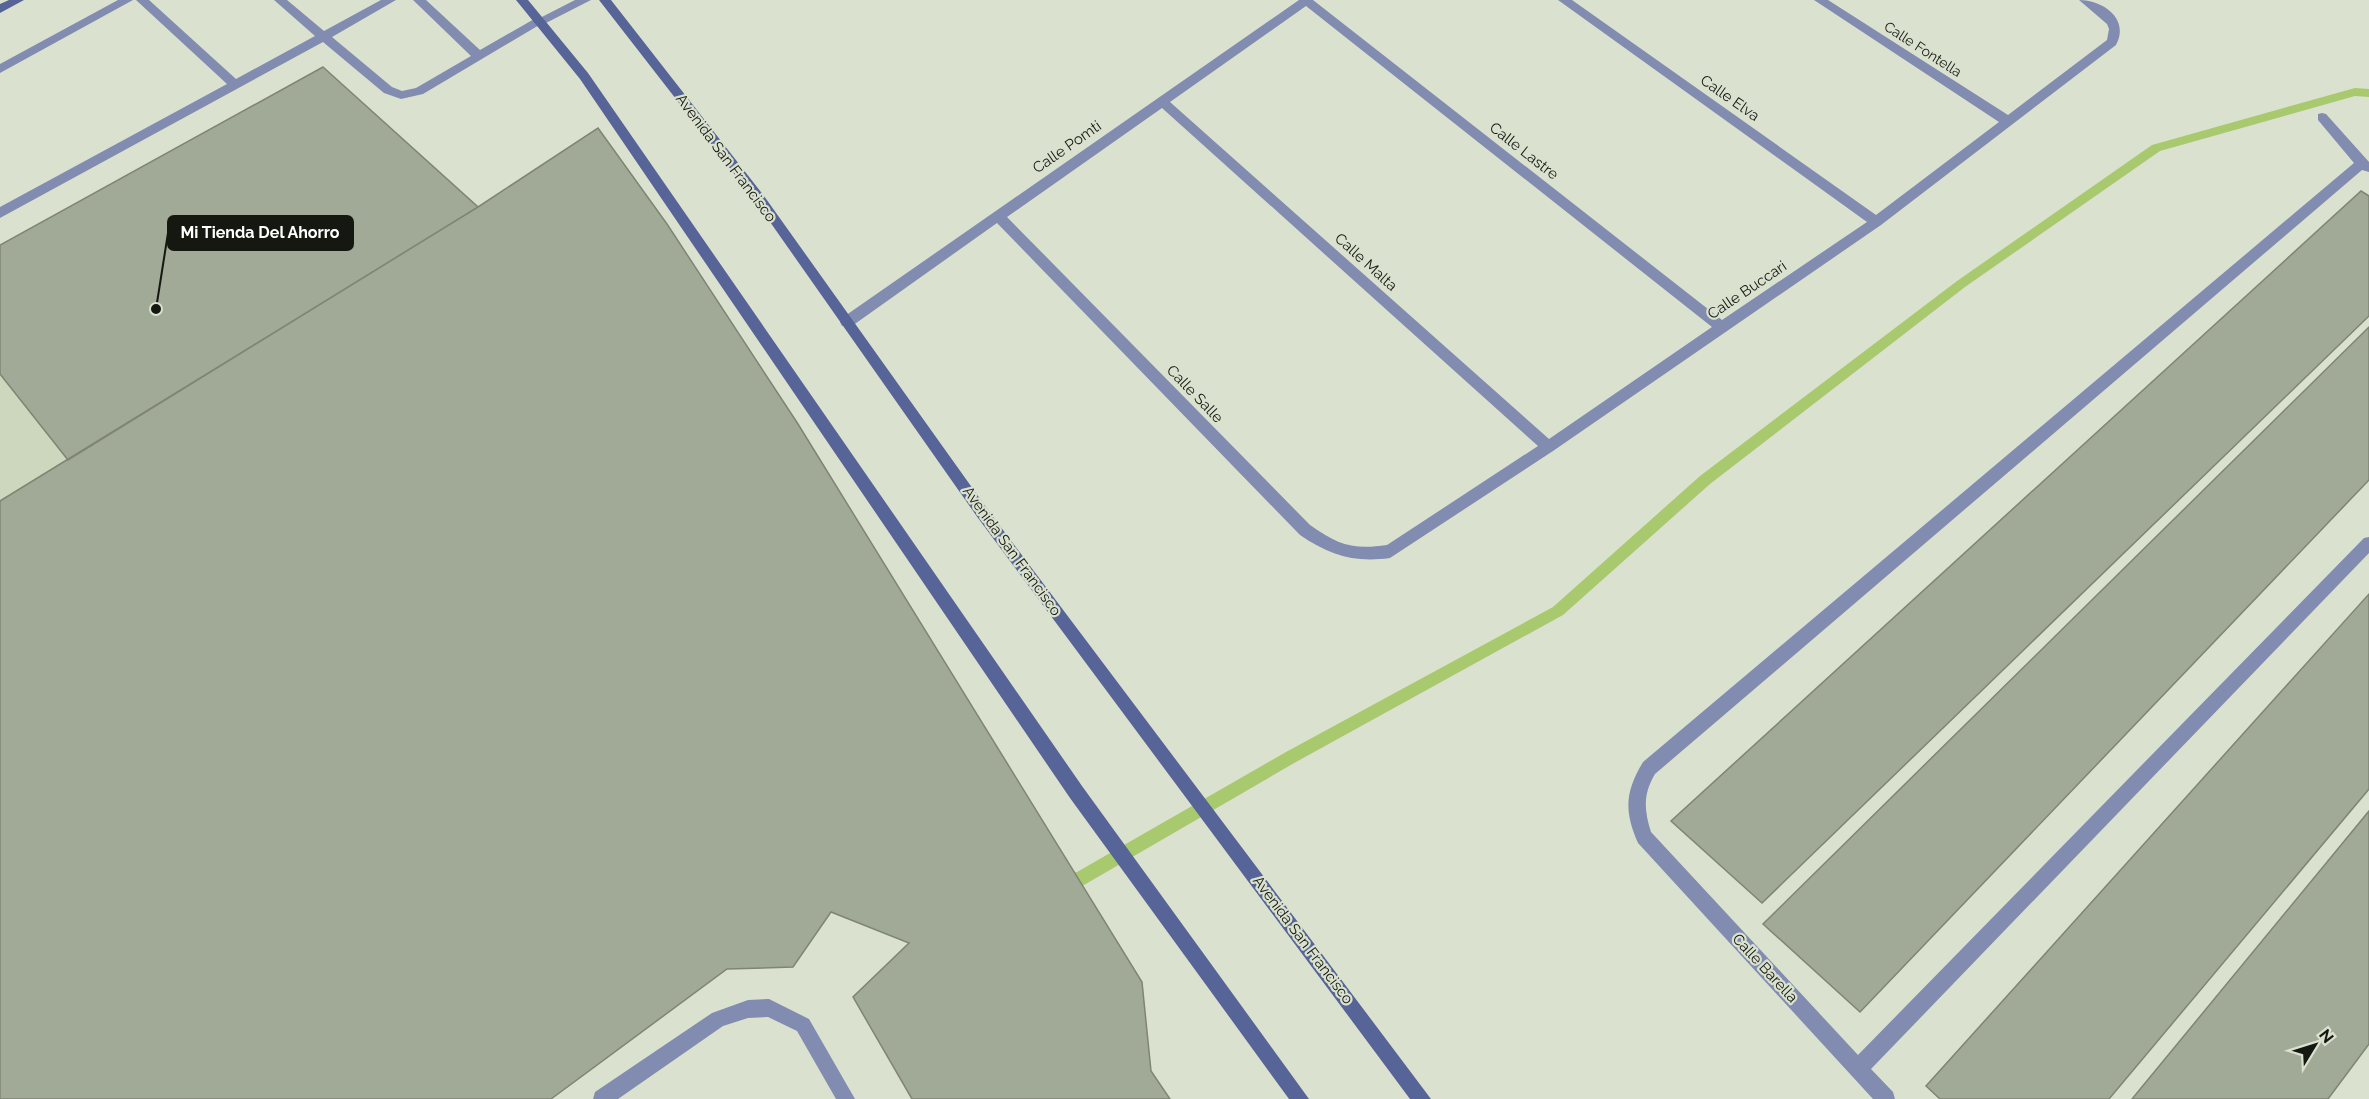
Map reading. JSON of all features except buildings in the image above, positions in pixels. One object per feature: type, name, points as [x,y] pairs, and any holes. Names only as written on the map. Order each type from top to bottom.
[{"type":"street","points":[[0,9],[18,0]]},
{"type":"street","points":[[0,69],[128,0]]},
{"type":"street","points":[[142,0],[235,84]]},
{"type":"street","points":[[280,0],[388,90],[401,95],[419,91],[540,21],[585,0]]},
{"type":"street","points":[[0,213],[390,0]]},
{"type":"street","points":[[419,0],[479,56]]},
{"type":"street","points":[[522,0],[584,76],[1076,792],[1300,1099]]},
{"type":"street","name":"Avenida San Francisco","points":[[606,0],[760,199],[983,514],[1422,1099]]},
{"type":"street","name":"Calle Pomti","points":[[847,322],[1306,0]]},
{"type":"street","name":"Calle Lastre","points":[[1306,0],[1721,327]]},
{"type":"street","name":"Calle Elva","points":[[1564,0],[1876,222]]},
{"type":"street","name":"Calle Fontella","points":[[1820,0],[2009,122]]},
{"type":"street","name":"Calle Buccari","points":[[1390,551],[1548,447],[1876,222],[2112,42],[2116,36],[2116,28],[2110,18],[2085,0]]},
{"type":"street","name":"Calle Malta","points":[[1162,101],[1548,447]]},
{"type":"street","points":[[2322,117],[2366,165]]},
{"type":"street","name":"Calle Barella","points":[[1886,1099],[1644,837],[1635,810],[1637,787],[1649,768],[2366,165]]},
{"type":"street","name":"Calle Salle","points":[[998,216],[1305,530],[1326,545],[1343,552],[1362,556],[1390,551]]},
{"type":"street","points":[[1858,1069],[2369,543]]},
{"type":"street","points":[[602,1099],[718,1019],[748,1009],[769,1008],[802,1025],[846,1099]]},
{"type":"shaded area","points":[[0,374],[68,460],[0,501]]},
{"type":"waterway","points":[[1061,881],[1079,880],[1291,757],[1558,611],[1705,480],[1961,284],[2156,148],[2355,92],[2369,93]]},
{"type":"place","name":"Mi Tienda Del Ahorro","points":[[156,309]]}]
